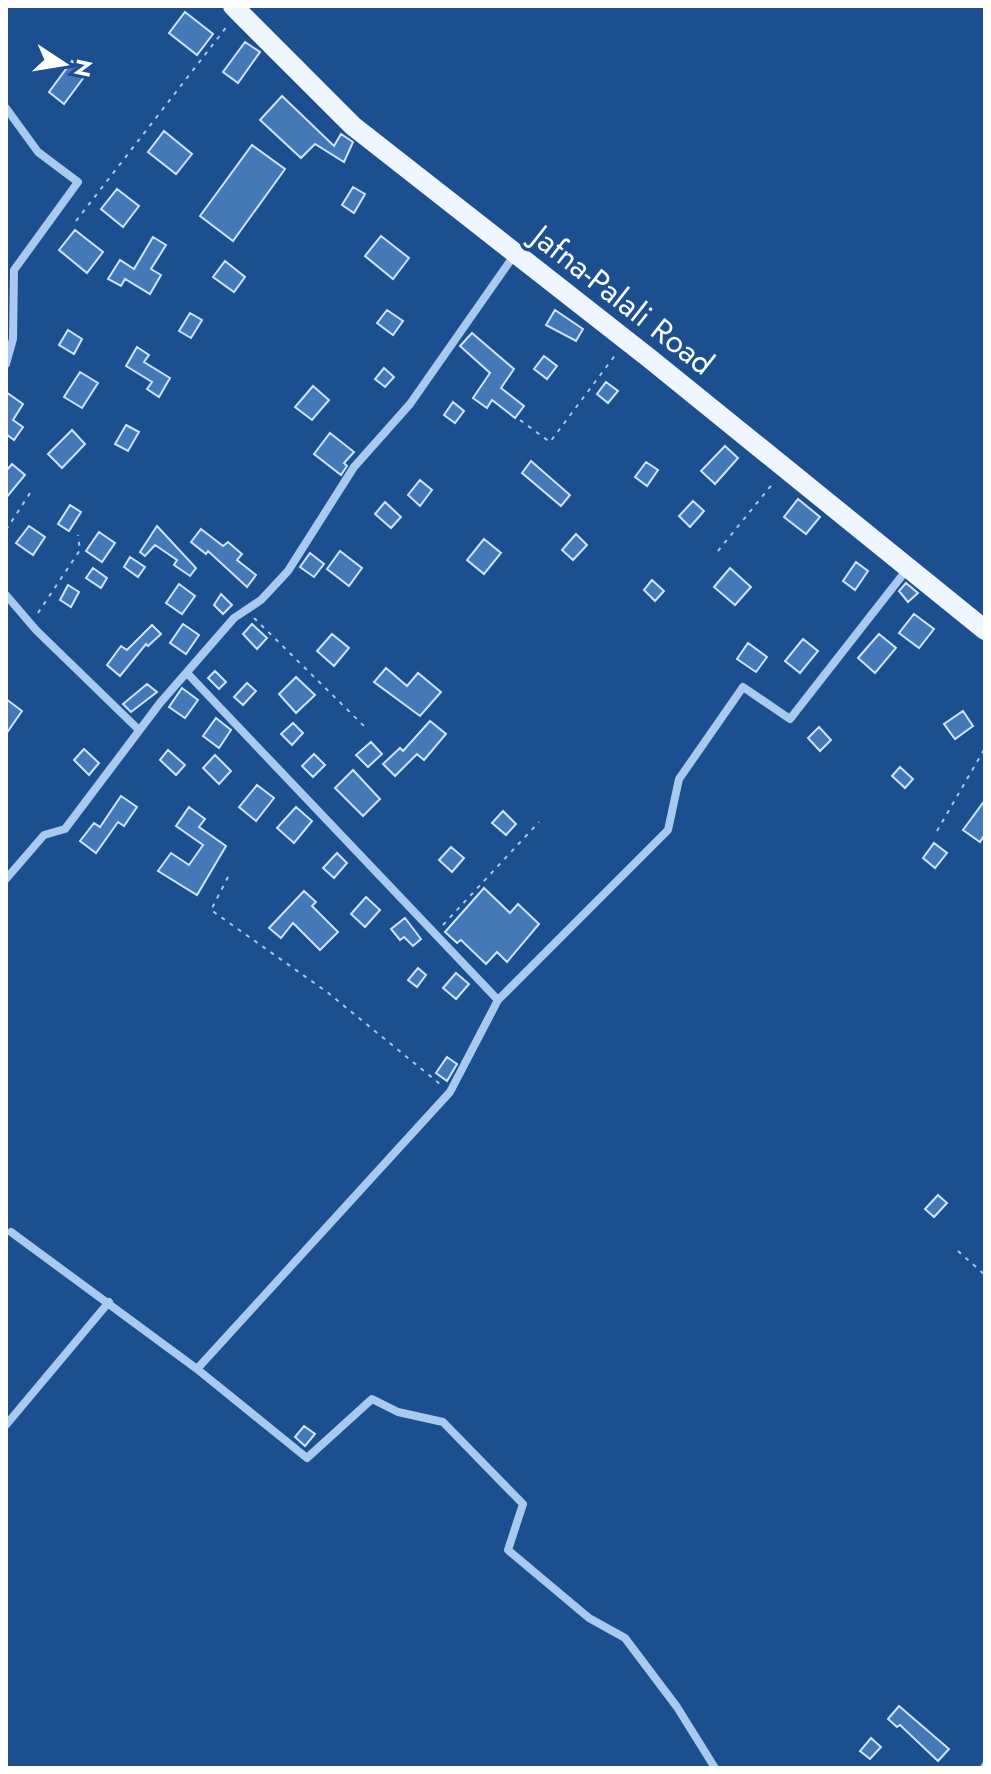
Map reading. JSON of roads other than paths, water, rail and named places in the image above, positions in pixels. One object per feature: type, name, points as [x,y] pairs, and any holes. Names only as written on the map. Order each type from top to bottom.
[{"type":"main road","name":"Jafna-Palali Road","points":[[236,8],[353,126],[627,341],[985,630]]},
{"type":"street","points":[[6,108],[38,152],[78,182],[14,270],[13,339],[6,364]]},
{"type":"street","points":[[6,879],[44,835],[65,829],[139,730],[234,618],[247,611],[288,571],[354,467],[410,404],[516,253]]},
{"type":"street","points":[[197,1369],[450,1092],[498,1000],[668,830],[679,779],[743,687],[790,719],[908,568]]},
{"type":"street","points":[[6,595],[31,624],[139,730]]},
{"type":"street","points":[[187,673],[498,1000]]},
{"type":"street","points":[[11,1232],[197,1369],[307,1458],[372,1399],[398,1412],[443,1422],[523,1504],[508,1550],[589,1618],[625,1638],[677,1707],[715,1768]]},
{"type":"street","points":[[6,1425],[109,1302]]}]
